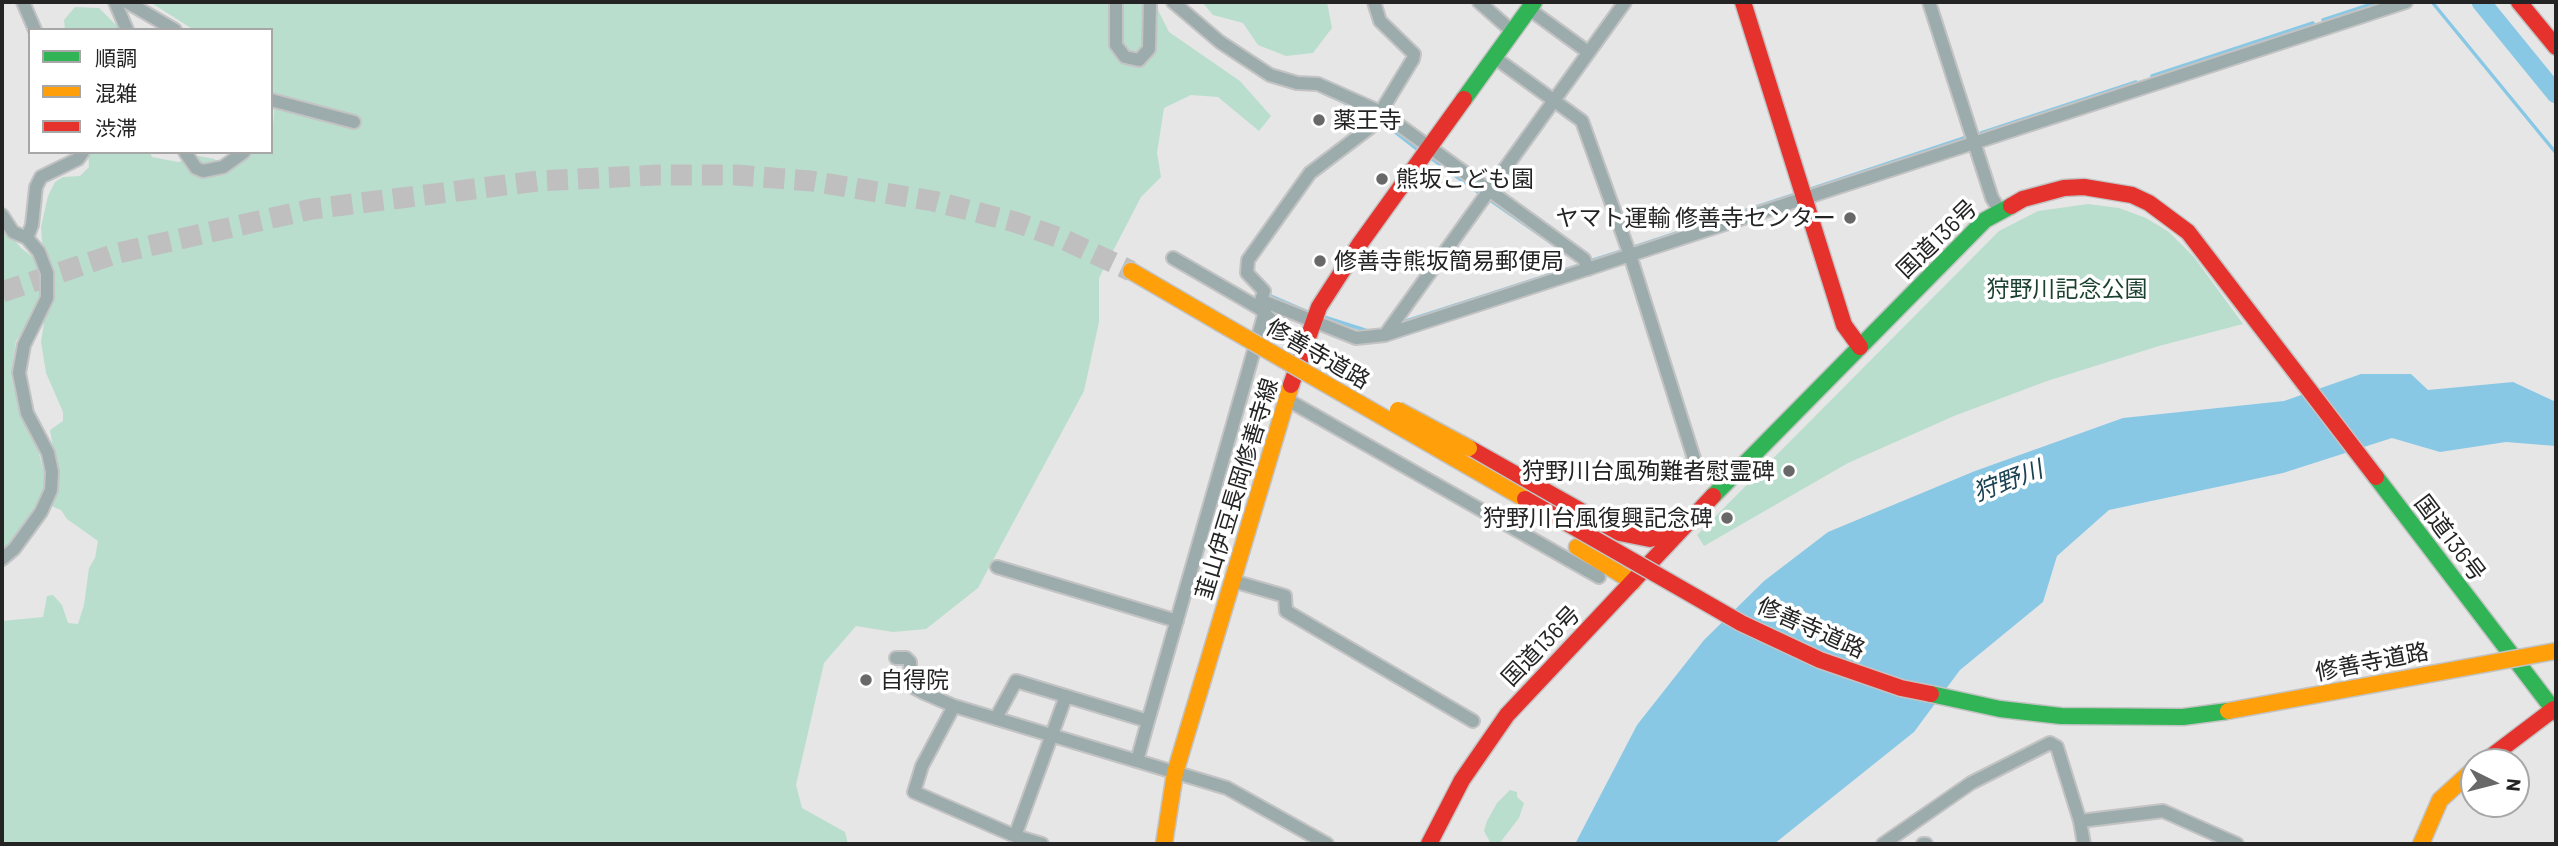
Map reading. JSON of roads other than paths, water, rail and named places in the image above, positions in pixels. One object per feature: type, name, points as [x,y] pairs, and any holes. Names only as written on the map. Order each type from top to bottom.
[{"type":"main road","points":[[1743,2],[1844,325],[1860,347]]},
{"type":"main road","points":[[2519,2],[2556,47]]},
{"type":"main road","name":"韮山伊豆長岡修善寺線","points":[[1164,844],[1175,773],[1286,399],[1328,289],[1532,5]]},
{"type":"main road","name":"国道136号","points":[[1429,844],[1462,780],[1507,715],[1738,470],[1965,238],[2000,211],[2023,199],[2064,188],[2110,190],[2140,199],[2188,232],[2264,328],[2453,581],[2556,710]]},
{"type":"main road","name":"修善寺道路","points":[[1131,271],[1264,351],[1761,633],[1856,674],[1950,700],[2062,716],[2183,717],[2269,706],[2556,652]]},
{"type":"main road","points":[[1220,323],[1276,346],[1469,448],[1620,533],[1642,539],[1664,534],[1712,485],[1738,470]]},
{"type":"main road","points":[[1264,351],[1283,368],[1313,387],[1633,582]]},
{"type":"main road","points":[[1620,533],[1648,566]]},
{"type":"main road","points":[[2503,748],[2556,710]]},
{"type":"main road","points":[[2421,844],[2440,800],[2460,782]]},
{"type":"street","points":[[23,2],[34,28]]},
{"type":"street","points":[[115,2],[126,28]]},
{"type":"street","points":[[127,2],[172,28]]},
{"type":"street","points":[[1116,2],[1116,45],[1125,57],[1139,60],[1149,49],[1150,2]]},
{"type":"street","points":[[1173,2],[1220,42],[1270,75],[1297,83],[1318,84],[1381,112],[1584,259],[1588,269]]},
{"type":"street","points":[[1136,761],[1262,307],[1262,288],[1247,273],[1248,260],[1310,173],[1366,132],[1381,112],[1414,54],[1380,21],[1374,2]]},
{"type":"street","points":[[1479,2],[1513,32]]},
{"type":"street","points":[[1929,2],[1992,198],[2000,211]]},
{"type":"street","points":[[1173,258],[1262,307],[1314,321],[1356,338],[1385,335],[2406,2]]},
{"type":"street","points":[[1385,335],[1621,3]]},
{"type":"street","points":[[1532,5],[1588,52]]},
{"type":"street","points":[[1494,57],[1582,121],[1630,255],[1697,468]]},
{"type":"street","points":[[273,101],[354,122]]},
{"type":"street","points":[[27,238],[32,225],[36,187],[41,177],[78,159],[82,154]]},
{"type":"street","points":[[186,154],[196,168],[203,172],[223,167],[241,154]]},
{"type":"street","points":[[2,215],[13,232],[27,238],[45,264],[49,290],[24,345],[19,373],[27,413],[48,453],[51,490],[30,529],[9,555],[2,559]]},
{"type":"street","points":[[1262,307],[1303,351]]},
{"type":"street","points":[[1286,399],[1599,578]]},
{"type":"street","points":[[1490,515],[1510,518],[1586,561],[1598,560]]},
{"type":"street","points":[[997,567],[1177,621]]},
{"type":"street","points":[[1233,581],[1285,596],[1286,611],[1473,721]]},
{"type":"street","points":[[896,658],[906,658],[909,662],[911,686],[954,706],[1227,788],[1327,844]]},
{"type":"street","points":[[996,718],[1016,681],[1148,721]]},
{"type":"street","points":[[1015,836],[1054,736],[1066,696]]},
{"type":"street","points":[[954,706],[922,766],[914,792],[1015,836],[1042,844]]},
{"type":"street","points":[[1882,844],[1971,783],[2050,743],[2057,747],[2080,821],[2084,844]]},
{"type":"street","points":[[2080,821],[2163,811],[2237,844]]},
{"type":"water","name":"狩野川","points":[[2361,374],[2411,374],[2428,390],[2513,382],[2556,402],[2556,446],[2506,442],[2440,452],[2392,438],[2283,473],[2109,510],[2057,556],[2043,602],[1960,670],[1914,732],[1774,844],[1575,844],[1637,725],[1704,640],[1764,581],[1828,532],[1975,471],[2123,418],[2284,401]]},
{"type":"waterway","points":[[2323,20],[2378,2]]},
{"type":"waterway","points":[[2432,2],[2556,153]]},
{"type":"waterway","points":[[2481,2],[2556,94]]},
{"type":"waterway","points":[[2152,76],[2313,23]]},
{"type":"waterway","points":[[1981,133],[2136,82]]},
{"type":"waterway","points":[[1323,93],[1370,114]]},
{"type":"waterway","points":[[1385,124],[1417,149]]},
{"type":"waterway","points":[[1811,189],[1967,137]]},
{"type":"waterway","points":[[1431,158],[1478,192]]},
{"type":"waterway","points":[[1634,247],[1793,195]]},
{"type":"waterway","points":[[1490,200],[1556,246]]},
{"type":"waterway","points":[[1590,261],[1622,251]]},
{"type":"waterway","points":[[1403,322],[1580,265]]},
{"type":"waterway","points":[[1271,296],[1308,312]]},
{"type":"waterway","points":[[1324,317],[1368,331]]},
{"type":"tunnel","points":[[2,292],[118,253],[312,209],[538,181],[657,175],[737,175],[811,181],[933,201],[1015,222],[1063,239],[1131,271]]},
{"type":"place","name":"薬王寺","points":[[1319,120]]},
{"type":"place","name":"熊坂こども園","points":[[1382,179]]},
{"type":"place","name":"ヤマト運輸 修善寺センター","points":[[1850,218]]},
{"type":"place","name":"修善寺熊坂簡易郵便局","points":[[1320,261]]},
{"type":"place","name":"狩野川台風殉難者慰霊碑","points":[[1789,471]]},
{"type":"place","name":"狩野川台風復興記念碑","points":[[1727,518]]},
{"type":"place","name":"自得院","points":[[866,680]]},
{"type":"park label","name":"狩野川記念公園","points":[[2067,289]]}]
